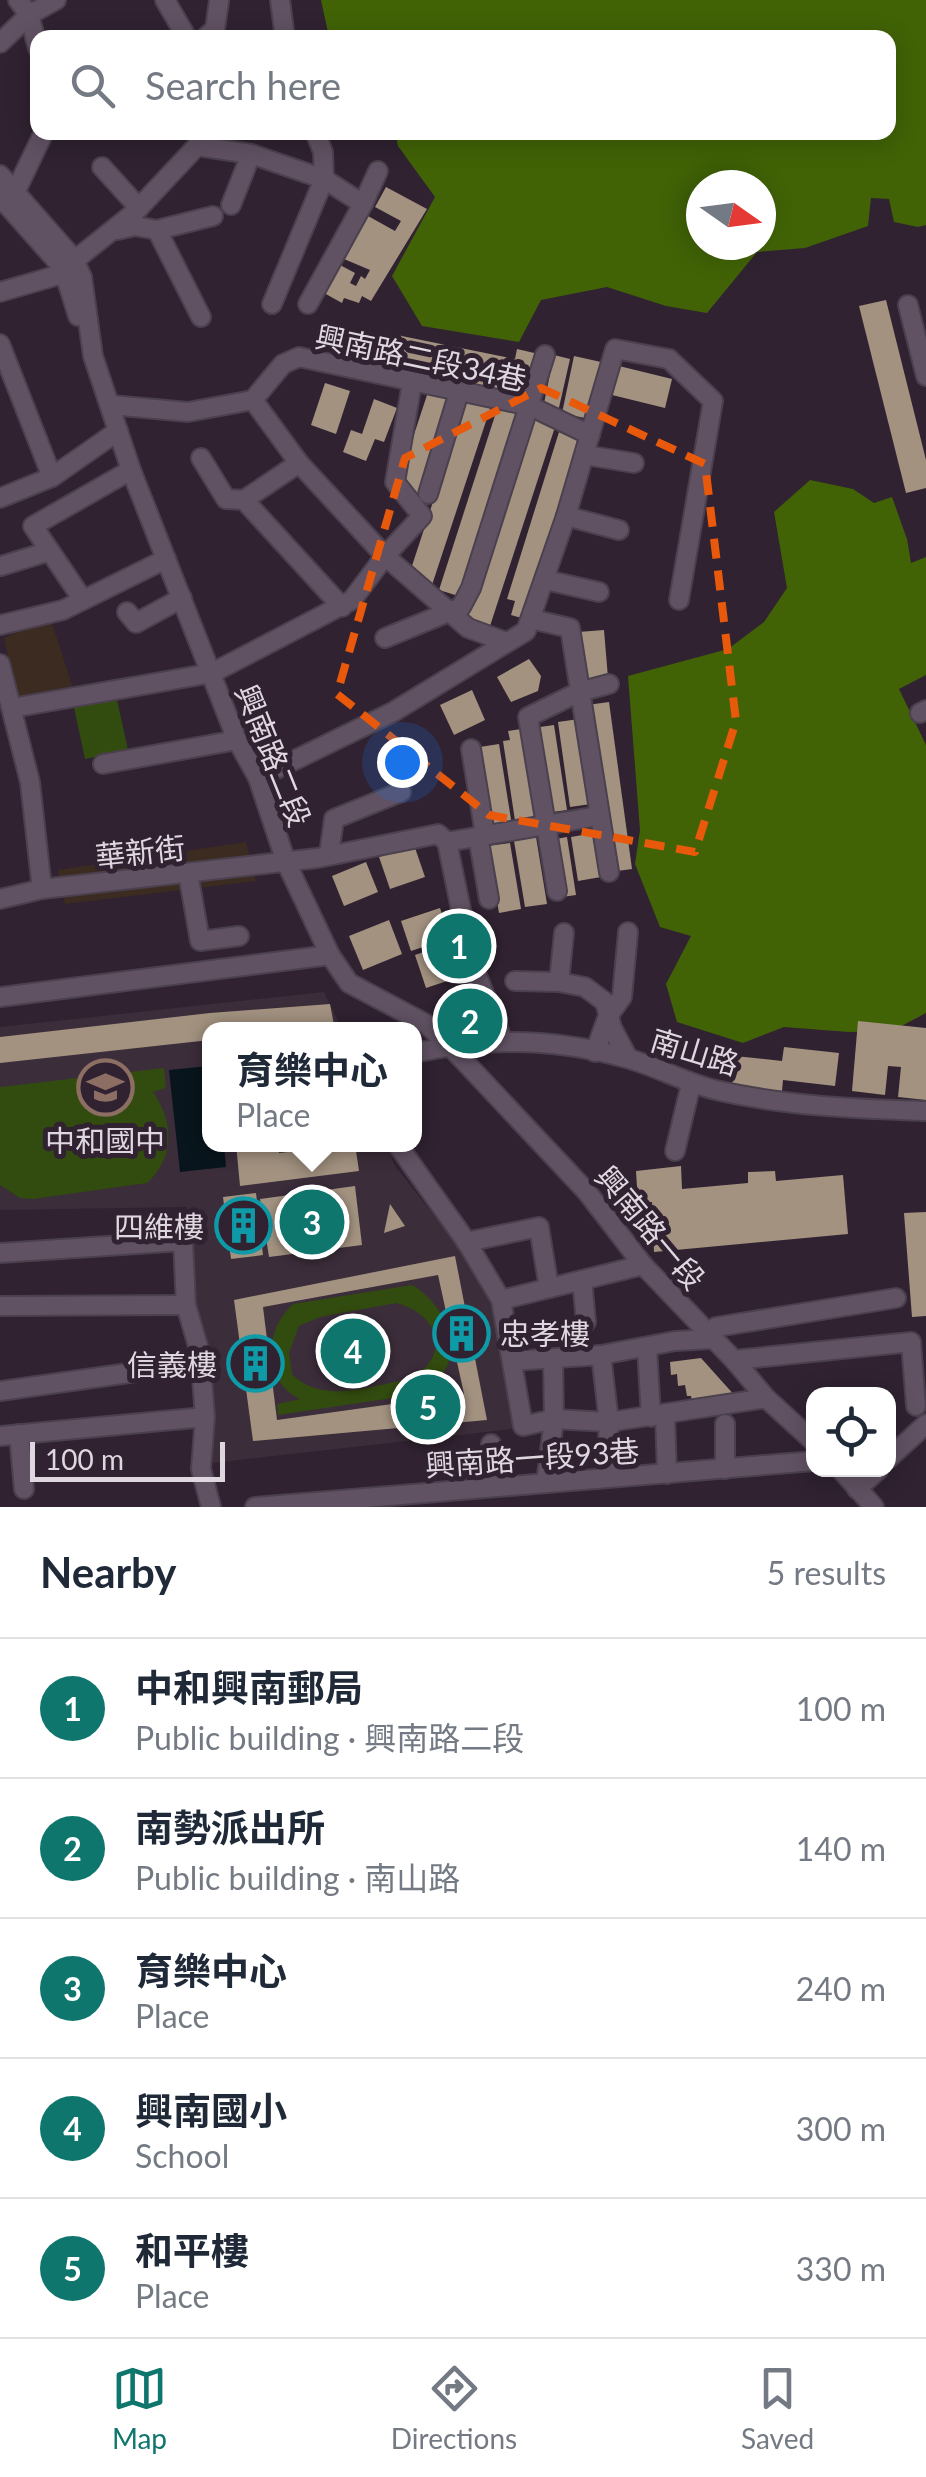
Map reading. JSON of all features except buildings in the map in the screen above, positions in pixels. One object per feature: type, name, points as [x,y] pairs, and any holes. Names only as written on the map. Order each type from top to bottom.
[{"type":"street","points":[[0,44],[24,8],[56,0]]},
{"type":"street","points":[[164,0],[183,30]]},
{"type":"street","points":[[280,0],[285,30]]},
{"type":"street","points":[[215,30],[219,1]]},
{"type":"street","points":[[8,198],[40,140]]},
{"type":"street","points":[[0,292],[55,276],[139,208],[203,140]]},
{"type":"street","points":[[207,140],[324,179],[363,204]]},
{"type":"street","points":[[272,304],[324,179],[318,140]]},
{"type":"street","points":[[231,206],[251,154]]},
{"type":"street","points":[[102,168],[139,208]]},
{"type":"street","points":[[308,304],[378,172]]},
{"type":"street","name":"興南路二段","points":[[0,175],[8,198],[82,277],[94,356],[131,470],[237,740],[258,778],[286,862],[330,955],[350,982],[426,1024],[448,1046]]},
{"type":"street","points":[[109,232],[135,226],[158,230],[213,216]]},
{"type":"street","points":[[158,230],[201,317]]},
{"type":"street","name":"興南路二段","points":[[68,263],[87,377],[98,405],[118,431]]},
{"type":"street","points":[[908,305],[926,376]]},
{"type":"street","points":[[0,344],[52,477]]},
{"type":"street","points":[[258,778],[393,712],[526,631],[586,454],[615,349],[675,356],[713,401],[679,600]]},
{"type":"street","points":[[384,638],[461,608],[471,588],[545,356]]},
{"type":"street","name":"興南路二段34巷","points":[[253,400],[283,364],[299,357],[530,406],[590,435]]},
{"type":"street","points":[[12,708],[212,673],[352,600],[422,516],[396,482],[412,383]]},
{"type":"street","points":[[428,494],[459,392]]},
{"type":"street","points":[[111,405],[188,412],[253,400],[299,463],[385,556],[468,628],[506,642]]},
{"type":"street","points":[[0,498],[52,477],[118,431]]},
{"type":"street","points":[[586,454],[634,464]]},
{"type":"street","points":[[201,458],[226,498],[244,500],[299,463]]},
{"type":"street","points":[[83,600],[33,526],[131,470]]},
{"type":"street","points":[[244,500],[342,607]]},
{"type":"street","points":[[566,516],[619,530]]},
{"type":"street","points":[[2,566],[50,551]]},
{"type":"street","points":[[0,625],[63,610],[166,559]]},
{"type":"street","points":[[546,580],[599,592]]},
{"type":"street","points":[[127,612],[136,623],[182,598]]},
{"type":"street","points":[[531,620],[570,628],[609,872]]},
{"type":"street","points":[[0,664],[30,782],[42,889]]},
{"type":"street","points":[[558,892],[528,717],[579,692],[610,684]]},
{"type":"street","points":[[103,764],[237,740]]},
{"type":"street","points":[[0,746],[20,742]]},
{"type":"street","points":[[471,749],[490,899]]},
{"type":"street","points":[[329,855],[334,819],[401,792]]},
{"type":"street","name":"華新街","points":[[0,900],[42,889],[286,862],[598,816]]},
{"type":"street","points":[[443,838],[472,963],[503,1041]]},
{"type":"street","points":[[188,873],[200,941],[239,936]]},
{"type":"street","points":[[595,1052],[608,1016],[622,998],[628,932]]},
{"type":"street","points":[[558,982],[564,933]]},
{"type":"street","points":[[0,997],[330,955]]},
{"type":"street","points":[[515,981],[558,982],[585,988],[605,1002],[628,1058]]},
{"type":"street","name":"南山路","points":[[422,1051],[503,1041],[538,1041],[628,1058],[691,1084],[724,1092],[806,1104],[926,1111]]},
{"type":"street","name":"興南路一段","points":[[448,1046],[587,1192],[643,1265],[766,1398],[806,1435]]},
{"type":"street","points":[[675,1151],[691,1084]]},
{"type":"street","points":[[403,1152],[501,1300],[523,1426],[554,1420],[609,1422],[766,1398]]},
{"type":"street","points":[[466,1242],[539,1227],[549,1288]]},
{"type":"street","points":[[0,1253],[183,1241],[186,1306],[200,1352],[205,1417],[201,1469],[212,1507]]},
{"type":"street","points":[[501,1300],[643,1265]]},
{"type":"street","points":[[582,1280],[586,1322]]},
{"type":"street","points":[[512,1362],[601,1355],[712,1339],[716,1327],[896,1298]]},
{"type":"street","points":[[0,1306],[186,1306]]},
{"type":"street","points":[[734,1360],[912,1342],[916,1406]]},
{"type":"street","points":[[647,1348],[667,1474]]},
{"type":"street","points":[[601,1355],[609,1422],[606,1478]]},
{"type":"street","points":[[546,1483],[554,1420],[553,1358]]},
{"type":"street","points":[[0,1391],[136,1372]]},
{"type":"street","points":[[24,1490],[9,1435],[205,1417]]},
{"type":"street","points":[[724,1424],[726,1468]]},
{"type":"street","points":[[896,1452],[926,1424]]},
{"type":"street","points":[[491,1444],[491,1487]]},
{"type":"street","name":"興南路一段93巷","points":[[255,1507],[806,1461]]},
{"type":"street","points":[[847,1477],[874,1507]]},
{"type":"street","points":[[858,1488],[870,1477]]},
{"type":"highlighted area","points":[[541,388],[705,464],[736,721],[695,852],[489,815],[337,694],[405,458]]},
{"type":"shaded area","points":[[50,617],[74,691],[17,699],[4,638]]},
{"type":"shaded area","points":[[246,842],[256,881],[65,904],[58,870]]},
{"type":"shaded area","points":[[324,992],[339,1022],[202,1022],[202,1152],[390,1152],[395,1166],[471,1262],[501,1325],[520,1428],[213,1463],[187,1207],[0,1210],[0,1027]]},
{"type":"shaded area","points":[[202,1067],[202,1152],[225,1152],[226,1167],[180,1172],[169,1070]]},
{"type":"green space","points":[[321,0],[926,0],[926,225],[894,222],[889,199],[871,198],[868,226],[805,248],[776,250],[776,170],[686,170],[686,260],[750,260],[707,313],[666,306],[607,287],[541,300],[519,342],[422,326],[392,276],[435,197],[397,140],[896,140],[896,30],[327,30]]},
{"type":"green space","points":[[810,480],[853,489],[874,503],[892,497],[911,563],[926,557],[926,675],[899,689],[926,745],[926,1013],[892,1031],[784,1027],[743,1043],[677,1022],[666,984],[691,936],[660,927],[635,864],[640,830],[628,676],[728,649],[764,622],[787,588],[774,512]]},
{"type":"green space","points":[[116,695],[128,750],[85,759],[73,703]]},
{"type":"green space","points":[[164,1068],[166,1088],[153,1092],[168,1126],[167,1150],[147,1183],[33,1199],[20,1198],[0,1185],[0,1087]]},
{"type":"green space","points":[[412,1285],[434,1304],[448,1330],[450,1358],[434,1383],[450,1380],[453,1389],[278,1415],[277,1404],[300,1399],[279,1380],[271,1354],[277,1327],[293,1304]],"holes":[[[396,1303],[411,1309],[431,1326],[436,1349],[422,1370],[408,1379],[332,1391],[318,1389],[292,1374],[289,1353],[299,1326],[320,1317]]]},
{"type":"place","name":"中和興南郵局","points":[[459,946]]},
{"type":"place","name":"南勢派出所","points":[[470,1021]]},
{"type":"place","name":"中和國中","points":[[105,1087]]},
{"type":"place","name":"育樂中心","points":[[312,1222]]},
{"type":"place","name":"四維樓","points":[[243,1226]]},
{"type":"place","name":"忠孝樓","points":[[461,1333]]},
{"type":"place","name":"興南國小","points":[[353,1351]]},
{"type":"place","name":"信義樓","points":[[256,1364]]},
{"type":"place","name":"和平樓","points":[[428,1407]]}]
